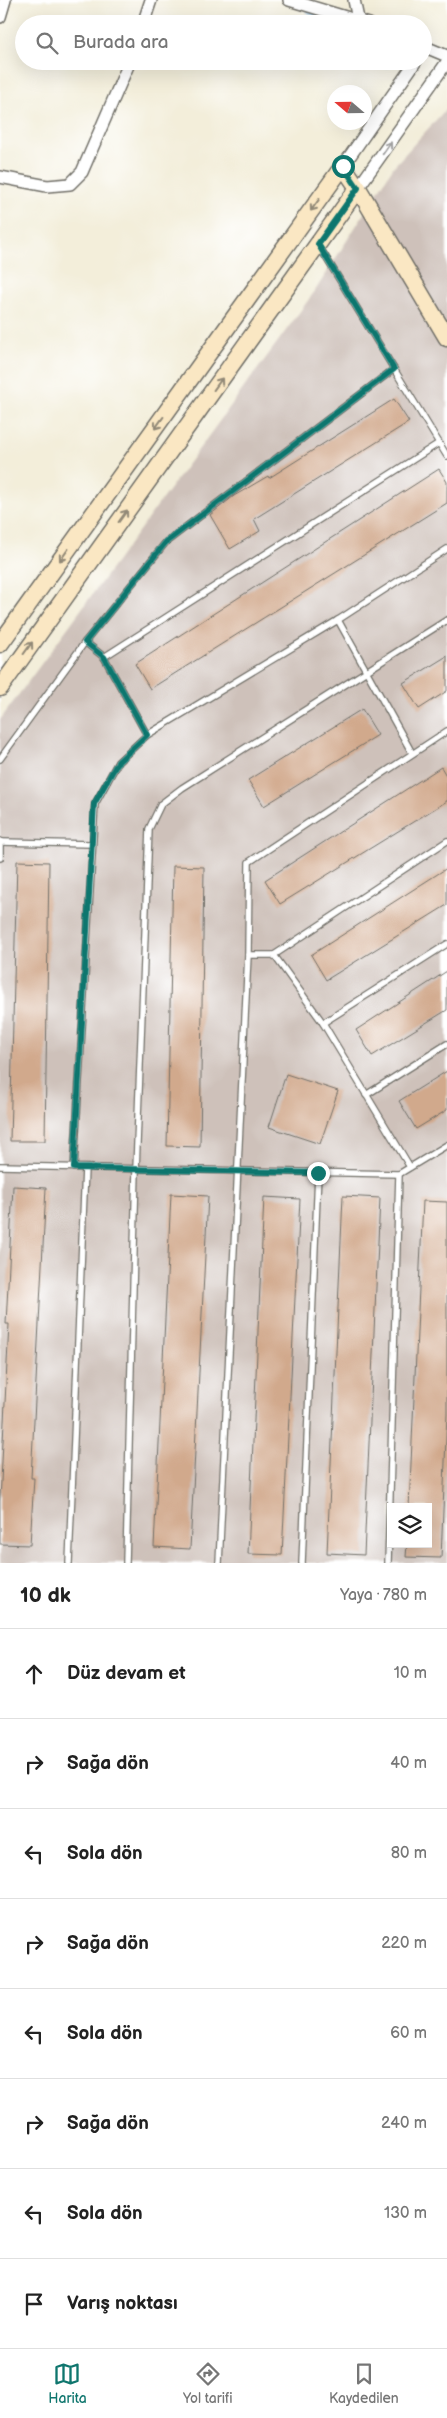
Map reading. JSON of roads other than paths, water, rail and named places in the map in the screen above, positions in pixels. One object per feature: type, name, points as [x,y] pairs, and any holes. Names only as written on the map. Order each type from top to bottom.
[{"type":"street","points":[[0,17],[5,0]]},
{"type":"street","points":[[146,15],[151,0]]},
{"type":"street","points":[[289,0],[340,15]]},
{"type":"street","points":[[354,0],[361,15]]},
{"type":"street","points":[[432,51],[447,56]]},
{"type":"street","points":[[0,688],[447,62]]},
{"type":"street","points":[[0,176],[47,186],[70,184],[82,172],[126,70]]},
{"type":"street","points":[[0,644],[410,70]]},
{"type":"street","points":[[343,166],[447,338]]},
{"type":"lane","points":[[318,244],[447,456]]},
{"type":"lane","points":[[0,759],[85,642],[166,542],[394,369]]},
{"type":"lane","points":[[104,657],[439,443]]},
{"type":"lane","points":[[74,1168],[94,804],[118,762],[147,735],[338,620],[447,549]]},
{"type":"lane","points":[[338,620],[412,753]]},
{"type":"lane","points":[[126,1563],[136,1170],[149,829],[161,804],[182,788],[447,620]]},
{"type":"lane","points":[[85,642],[104,657],[147,735]]},
{"type":"lane","points":[[219,1563],[248,955],[249,862],[412,753],[447,732]]},
{"type":"lane","points":[[248,955],[274,955],[447,841]]},
{"type":"lane","points":[[0,858],[0,842],[91,844]]},
{"type":"lane","points":[[323,1023],[447,944]]},
{"type":"lane","points":[[274,955],[323,1023],[410,1167]]},
{"type":"lane","points":[[366,1095],[447,1044]]},
{"type":"lane","points":[[0,1166],[400,1174],[447,1145]]},
{"type":"lane","points":[[69,1563],[85,1168]]},
{"type":"lane","points":[[302,1563],[318,1173]]},
{"type":"lane","points":[[388,1563],[400,1174]]},
{"type":"waterway","points":[[309,11],[315,15]]}]
